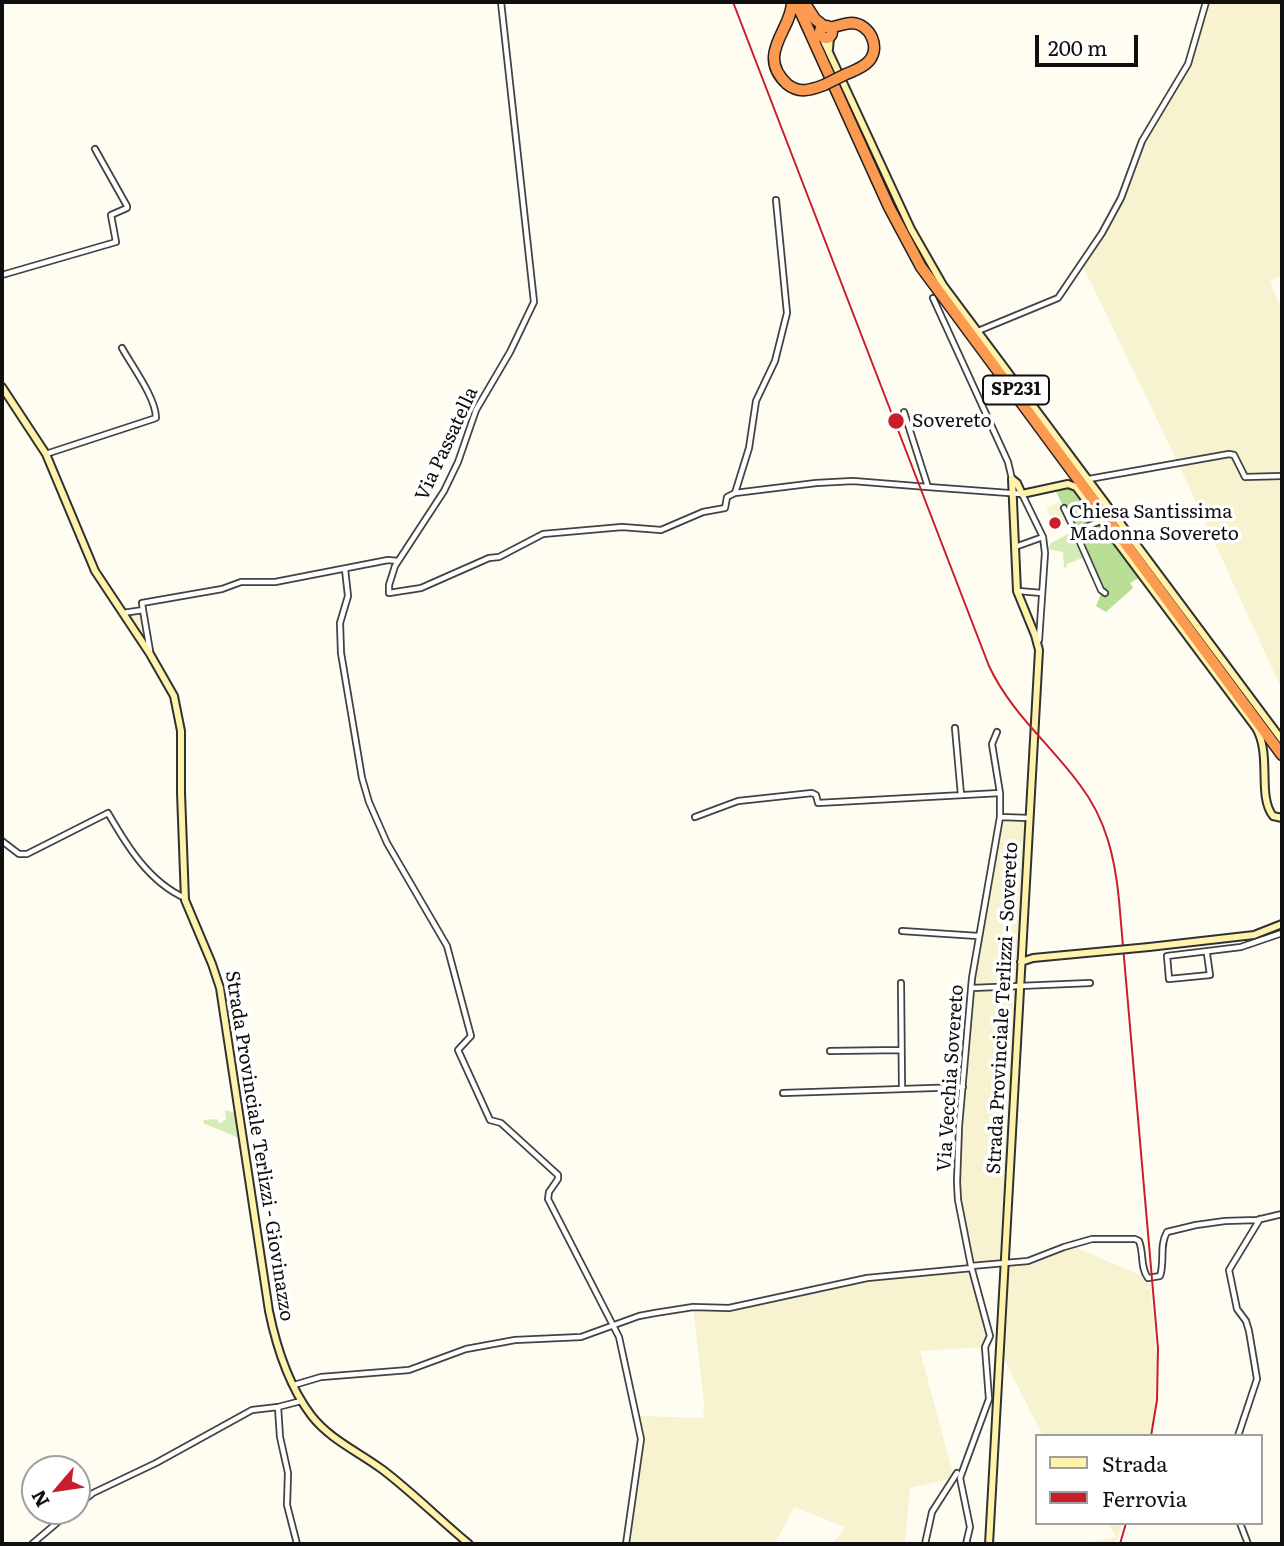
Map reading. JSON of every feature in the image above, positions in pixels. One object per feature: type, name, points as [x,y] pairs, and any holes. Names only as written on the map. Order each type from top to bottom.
[{"type":"highway","points":[[798,2],[827,32],[852,23],[863,27],[871,35],[874,46],[873,55],[868,62],[809,90],[799,90],[789,85],[776,66],[775,51],[778,36],[798,2]]},
{"type":"highway","name":"SP231","points":[[798,2],[827,59],[889,207],[935,289],[1282,753]]},
{"type":"highway","name":"SP231","points":[[798,2],[893,206],[925,265],[1282,753]]},
{"type":"highway","name":"SP231","points":[[784,27],[795,24],[804,27],[827,59]]},
{"type":"main road","points":[[827,32],[827,59],[943,285],[1282,740]]},
{"type":"main road","name":"Strada Provinciale Terlizzi - Giovinazzo","points":[[2,387],[46,454],[88,559],[150,654],[170,689],[179,713],[185,898],[220,988],[269,1311],[278,1345],[294,1385],[301,1401],[325,1430],[386,1472],[468,1544]]},
{"type":"main road","points":[[1012,479],[1022,494],[1072,485],[1076,487],[1256,728],[1264,744],[1267,805],[1273,816],[1282,818]]},
{"type":"main road","name":"Strada Provinciale Terlizzi - Sovereto","points":[[989,1544],[1038,645],[1017,591],[1012,479]]},
{"type":"main road","points":[[1021,959],[1254,935],[1282,924]]},
{"type":"street","name":"Via Passatella","points":[[501,2],[534,302],[510,352],[474,414],[458,462],[444,491],[398,561],[389,592],[392,594],[421,588],[489,558],[499,557],[543,534],[622,527],[661,530],[703,512],[725,508],[727,497],[735,493],[853,481],[1022,494]]},
{"type":"street","points":[[978,331],[1058,298],[1063,293],[1102,233],[1121,198],[1142,141],[1188,64],[1206,2]]},
{"type":"street","points":[[2,275],[116,242],[111,215],[127,206],[95,149]]},
{"type":"street","points":[[735,493],[749,448],[756,401],[775,361],[787,313],[776,200]]},
{"type":"street","points":[[933,298],[1008,462],[1012,479]]},
{"type":"street","points":[[46,454],[156,418],[149,396],[122,348]]},
{"type":"street","points":[[904,412],[929,487]]},
{"type":"street","points":[[1088,479],[1229,454],[1234,455],[1245,477],[1282,476]]},
{"type":"street","points":[[1095,487],[1106,477]]},
{"type":"street","points":[[1022,494],[1043,537],[1045,553],[1038,645]]},
{"type":"street","points":[[1064,508],[1101,590],[1105,593]]},
{"type":"street","points":[[1075,531],[1101,521]]},
{"type":"street","points":[[1015,547],[1043,537]]},
{"type":"street","points":[[150,654],[142,603],[222,589],[241,582],[275,582],[388,560],[398,561]]},
{"type":"street","points":[[345,569],[348,596],[340,623],[341,653],[362,778],[369,802],[389,848],[447,946],[471,1036],[458,1050],[490,1120],[501,1124],[558,1175],[548,1199],[619,1338],[641,1439],[626,1544]]},
{"type":"street","points":[[1017,591],[1042,593]]},
{"type":"street","points":[[122,614],[143,610]]},
{"type":"street","points":[[955,728],[961,795]]},
{"type":"street","name":"Via Vecchia Sovereto","points":[[966,1544],[970,1527],[960,1478],[989,1399],[985,1347],[990,1336],[971,1267],[958,1200],[959,1126],[978,936],[1000,817],[1000,793],[992,744],[997,732]]},
{"type":"street","points":[[695,817],[738,801],[812,793],[816,795],[818,803],[1000,793]]},
{"type":"street","points":[[2,841],[19,854],[27,854],[108,813],[122,837],[156,879],[172,893],[185,898]]},
{"type":"street","points":[[1000,817],[1029,818]]},
{"type":"street","points":[[902,931],[978,936]]},
{"type":"street","points":[[1206,954],[1210,975],[1169,979],[1167,956],[1241,947],[1282,933]]},
{"type":"street","points":[[901,983],[902,1089]]},
{"type":"street","points":[[972,988],[1090,984]]},
{"type":"street","points":[[831,1051],[901,1050]]},
{"type":"street","points":[[783,1093],[963,1087]]},
{"type":"street","points":[[294,1385],[321,1377],[409,1370],[466,1349],[515,1340],[581,1338],[647,1314],[693,1307],[729,1308],[867,1279],[1028,1261],[1092,1239],[1139,1241],[1145,1275],[1154,1278],[1160,1276],[1162,1271],[1163,1243],[1167,1232],[1282,1214]]},
{"type":"street","points":[[1239,1434],[1257,1379],[1249,1331],[1246,1321],[1237,1309],[1229,1270],[1261,1219]]},
{"type":"street","points":[[990,1336],[1000,1340]]},
{"type":"street","points":[[91,1495],[156,1463],[252,1410],[301,1401]]},
{"type":"street","points":[[278,1407],[280,1437],[288,1473],[287,1505],[297,1544]]},
{"type":"street","points":[[925,1544],[932,1512],[957,1473]]},
{"type":"street","points":[[32,1544],[54,1525]]},
{"type":"street","points":[[1241,1525],[1248,1544]]},
{"type":"shaded area","points":[[1207,2],[1282,2],[1282,276],[1270,281],[1282,311],[1282,690],[1179,465],[1081,262],[1188,64]]},
{"type":"shaded area","points":[[1059,502],[1066,521],[1063,522],[1051,518],[1046,508]]},
{"type":"shaded area","points":[[142,614],[147,637],[145,639],[127,615]]},
{"type":"shaded area","points":[[1002,819],[1025,820],[1002,1261],[973,1265],[958,1182],[958,1151],[977,948]]},
{"type":"shaded area","points":[[1074,1247],[1140,1275],[1150,1282],[1157,1361],[1154,1416],[1150,1434],[1042,1434],[1002,1355],[1007,1267],[1027,1264]]},
{"type":"shaded area","points":[[972,1268],[990,1336],[984,1347],[920,1351],[952,1470],[957,1477],[910,1488],[905,1544],[832,1544],[845,1527],[794,1507],[775,1544],[627,1544],[644,1436],[638,1416],[703,1418],[704,1403],[693,1307],[729,1308],[867,1278]]},
{"type":"shaded area","points":[[1108,1525],[1121,1525],[1116,1544],[1080,1544],[1117,1537]]},
{"type":"green space","points":[[1070,487],[1139,578],[1130,583],[1133,588],[1106,612],[1096,606],[1101,594],[1100,586],[1055,489]]},
{"type":"green space","points":[[1074,531],[1087,556],[1067,564],[1064,568],[1063,552],[1048,549],[1051,543]]},
{"type":"green space","points":[[225,1110],[236,1113],[239,1138],[203,1123],[204,1120],[217,1119],[222,1123],[226,1120]]},
{"type":"railway","points":[[733,2],[989,666],[1008,699],[1089,798],[1108,840],[1119,900],[1158,1348],[1157,1400],[1151,1434]]},
{"type":"railway","points":[[1120,1544],[1125,1525]]},
{"type":"place","name":"Sovereto","points":[[896,421]]},
{"type":"place","name":"Chiesa Santissima Madonna Sovereto","points":[[1055,523]]}]
